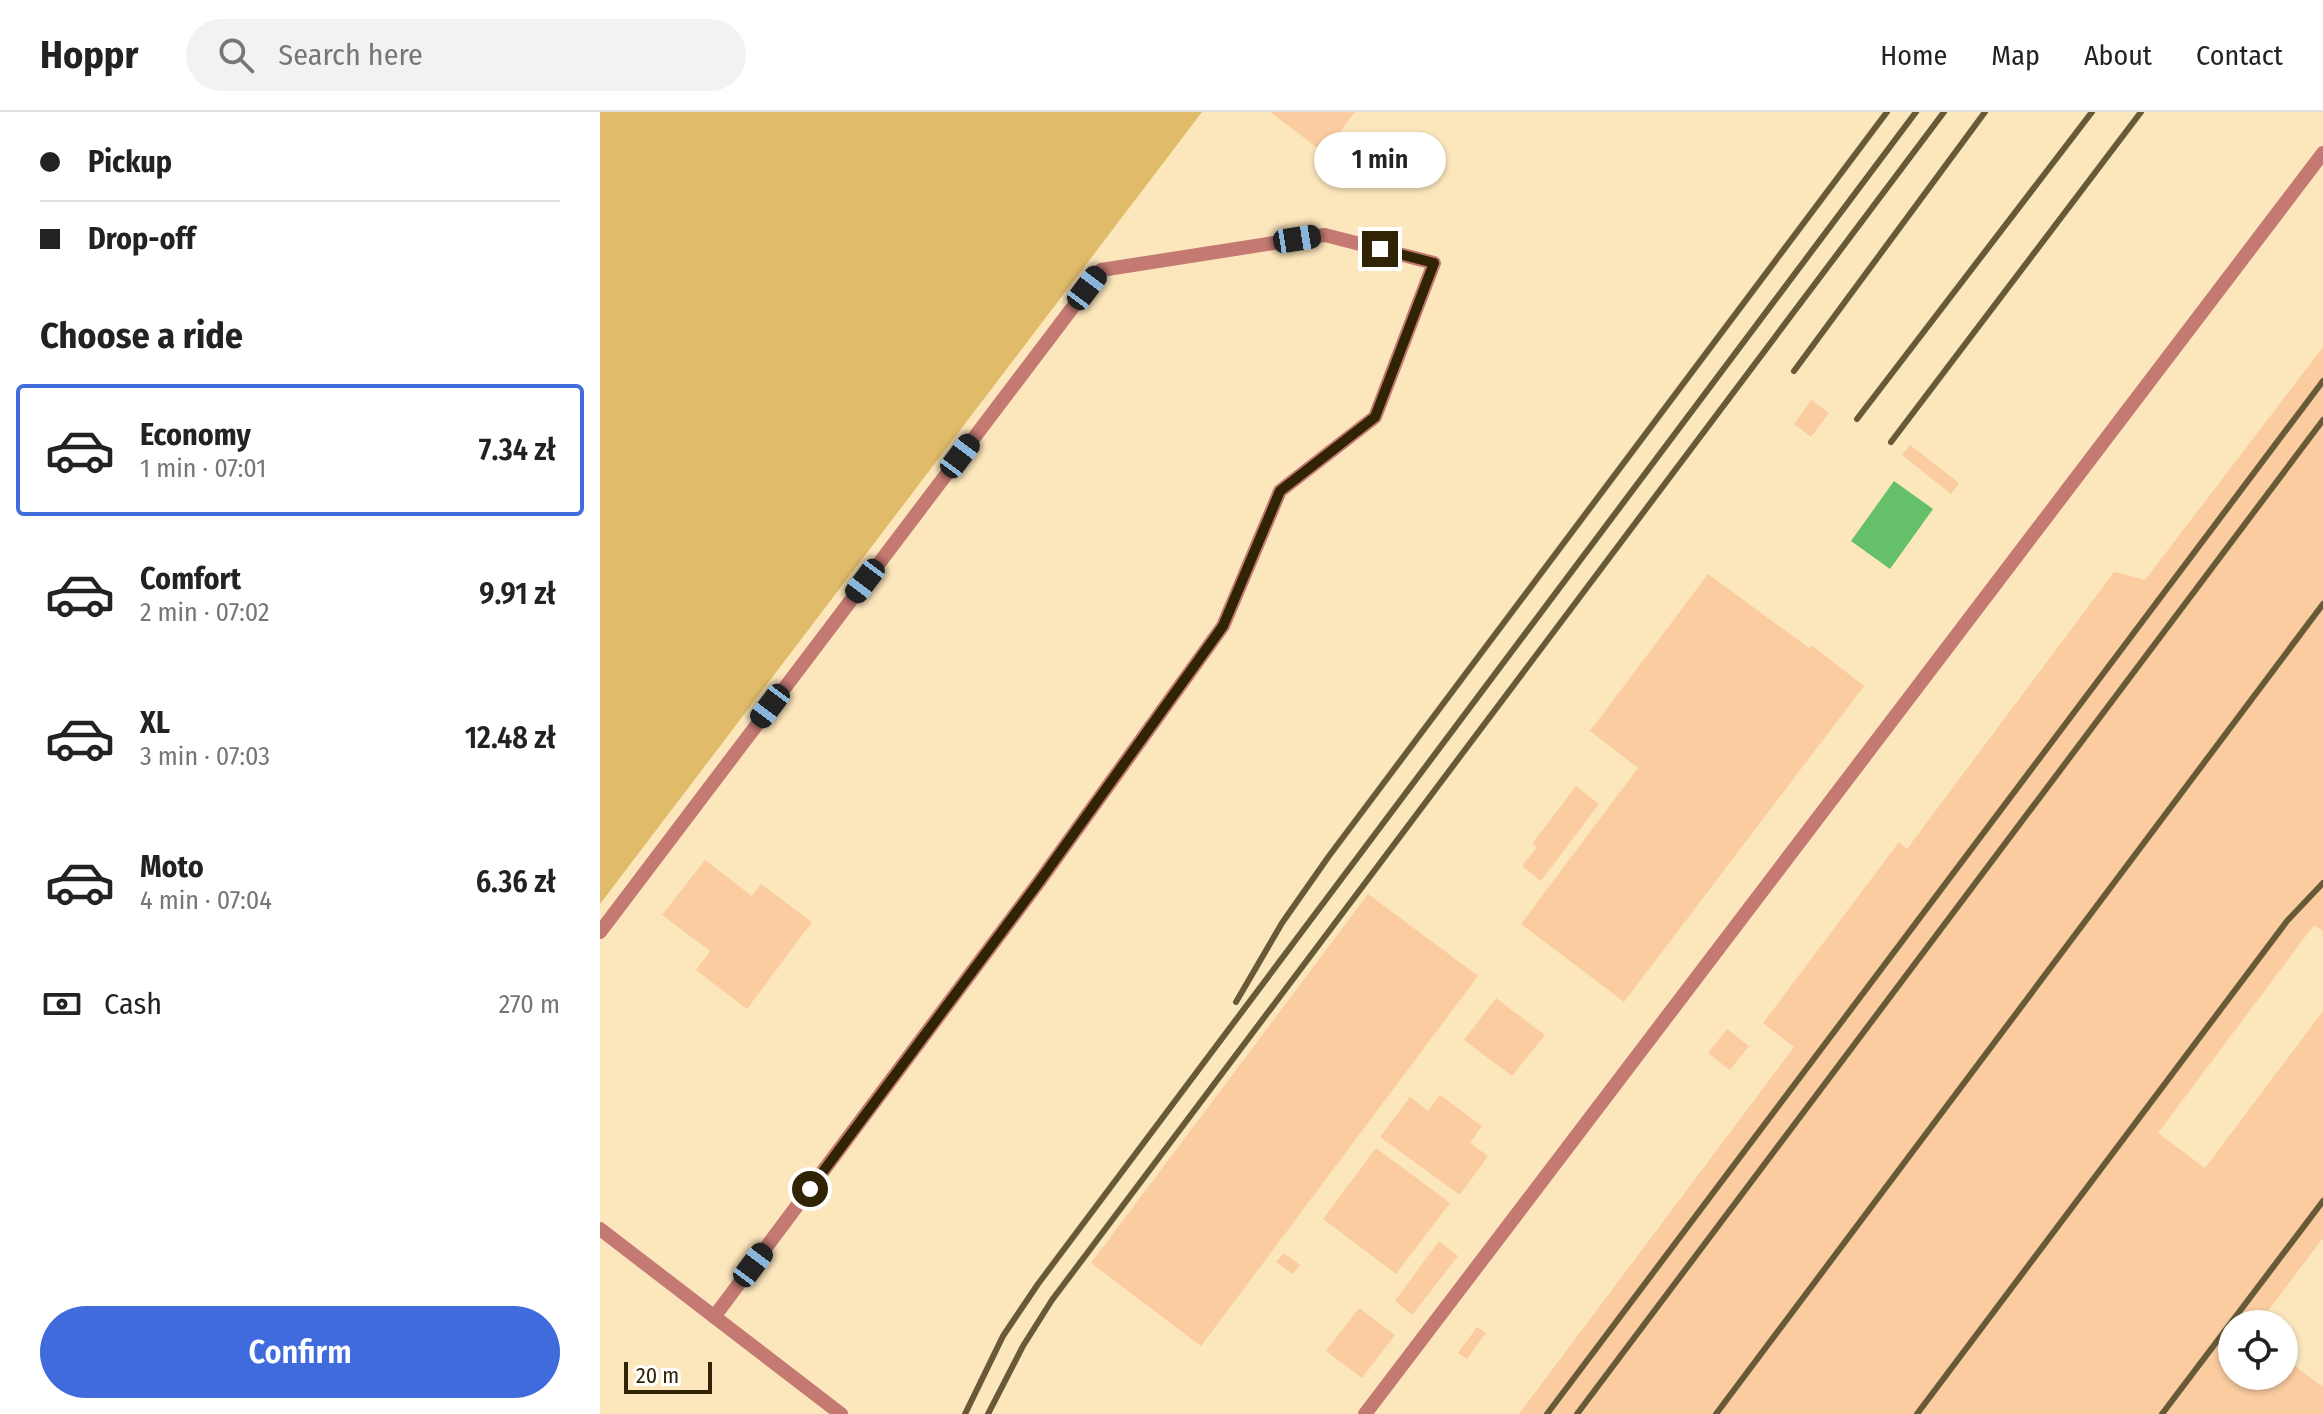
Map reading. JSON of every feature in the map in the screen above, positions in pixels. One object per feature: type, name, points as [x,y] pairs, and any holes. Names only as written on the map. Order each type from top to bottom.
[{"type":"lane","points":[[1365,1414],[2323,153]]},
{"type":"lane","points":[[600,932],[1101,270],[1325,235],[1434,263],[1375,417],[1280,491],[1223,626],[1039,882],[714,1317]]},
{"type":"lane","points":[[600,1229],[841,1414]]},
{"type":"shaded area","points":[[600,112],[1202,112],[600,904]]},
{"type":"shaded area","points":[[1894,481],[1933,509],[1890,569],[1851,541]]},
{"type":"building","points":[[1270,112],[1355,112],[1324,153]]},
{"type":"building","points":[[2323,347],[2323,931],[2314,925],[2158,1133],[2205,1168],[2323,1011],[2323,1238],[2269,1310],[2218,1310],[2218,1390],[2298,1390],[2298,1368],[2323,1387],[2323,1414],[1519,1414],[1794,1047],[1763,1023],[1899,842],[1907,849],[2114,572],[2145,580]]},
{"type":"building","points":[[1811,400],[1829,413],[1811,437],[1794,424]]},
{"type":"building","points":[[1910,445],[1959,483],[1951,494],[1902,455]]},
{"type":"building","points":[[1708,574],[1864,686],[1624,1002],[1521,924],[1638,768],[1590,731]]},
{"type":"building","points":[[1576,786],[1599,804],[1541,881],[1522,866],[1537,847],[1532,844]]},
{"type":"building","points":[[705,860],[752,896],[761,884],[812,922],[747,1009],[696,970],[710,951],[662,915]]},
{"type":"building","points":[[1368,894],[1478,976],[1201,1346],[1091,1263]]},
{"type":"building","points":[[1496,998],[1545,1035],[1512,1076],[1464,1040]]},
{"type":"building","points":[[1727,1029],[1749,1046],[1730,1070],[1708,1053]]},
{"type":"building","points":[[1440,1095],[1482,1126],[1470,1143],[1488,1156],[1460,1195],[1380,1137],[1410,1097],[1428,1111]]},
{"type":"building","points":[[1376,1148],[1450,1203],[1396,1274],[1323,1219]]},
{"type":"building","points":[[1439,1241],[1458,1256],[1412,1315],[1395,1301]]},
{"type":"building","points":[[1284,1253],[1300,1265],[1293,1274],[1276,1262]]},
{"type":"building","points":[[1359,1308],[1395,1335],[1362,1378],[1326,1351]]},
{"type":"building","points":[[1477,1327],[1486,1333],[1467,1359],[1458,1353]]},
{"type":"railway","points":[[1236,1002],[1282,923],[1329,856],[1887,112]]},
{"type":"railway","points":[[965,1414],[1003,1336],[1038,1284],[1916,112]]},
{"type":"railway","points":[[988,1414],[1023,1346],[1052,1300],[1944,112]]},
{"type":"railway","points":[[1794,371],[1985,112]]},
{"type":"railway","points":[[1857,419],[2092,112]]},
{"type":"railway","points":[[1891,442],[2141,112]]},
{"type":"railway","points":[[1547,1414],[2323,381]]},
{"type":"railway","points":[[1577,1414],[2323,420]]},
{"type":"railway","points":[[1716,1414],[2323,604]]},
{"type":"railway","points":[[1917,1414],[2287,921],[2323,883]]},
{"type":"railway","points":[[2162,1414],[2323,1201]]},
{"type":"route","points":[[810,1189],[1039,882],[1223,626],[1280,491],[1375,417],[1434,263],[1380,249]]}]
